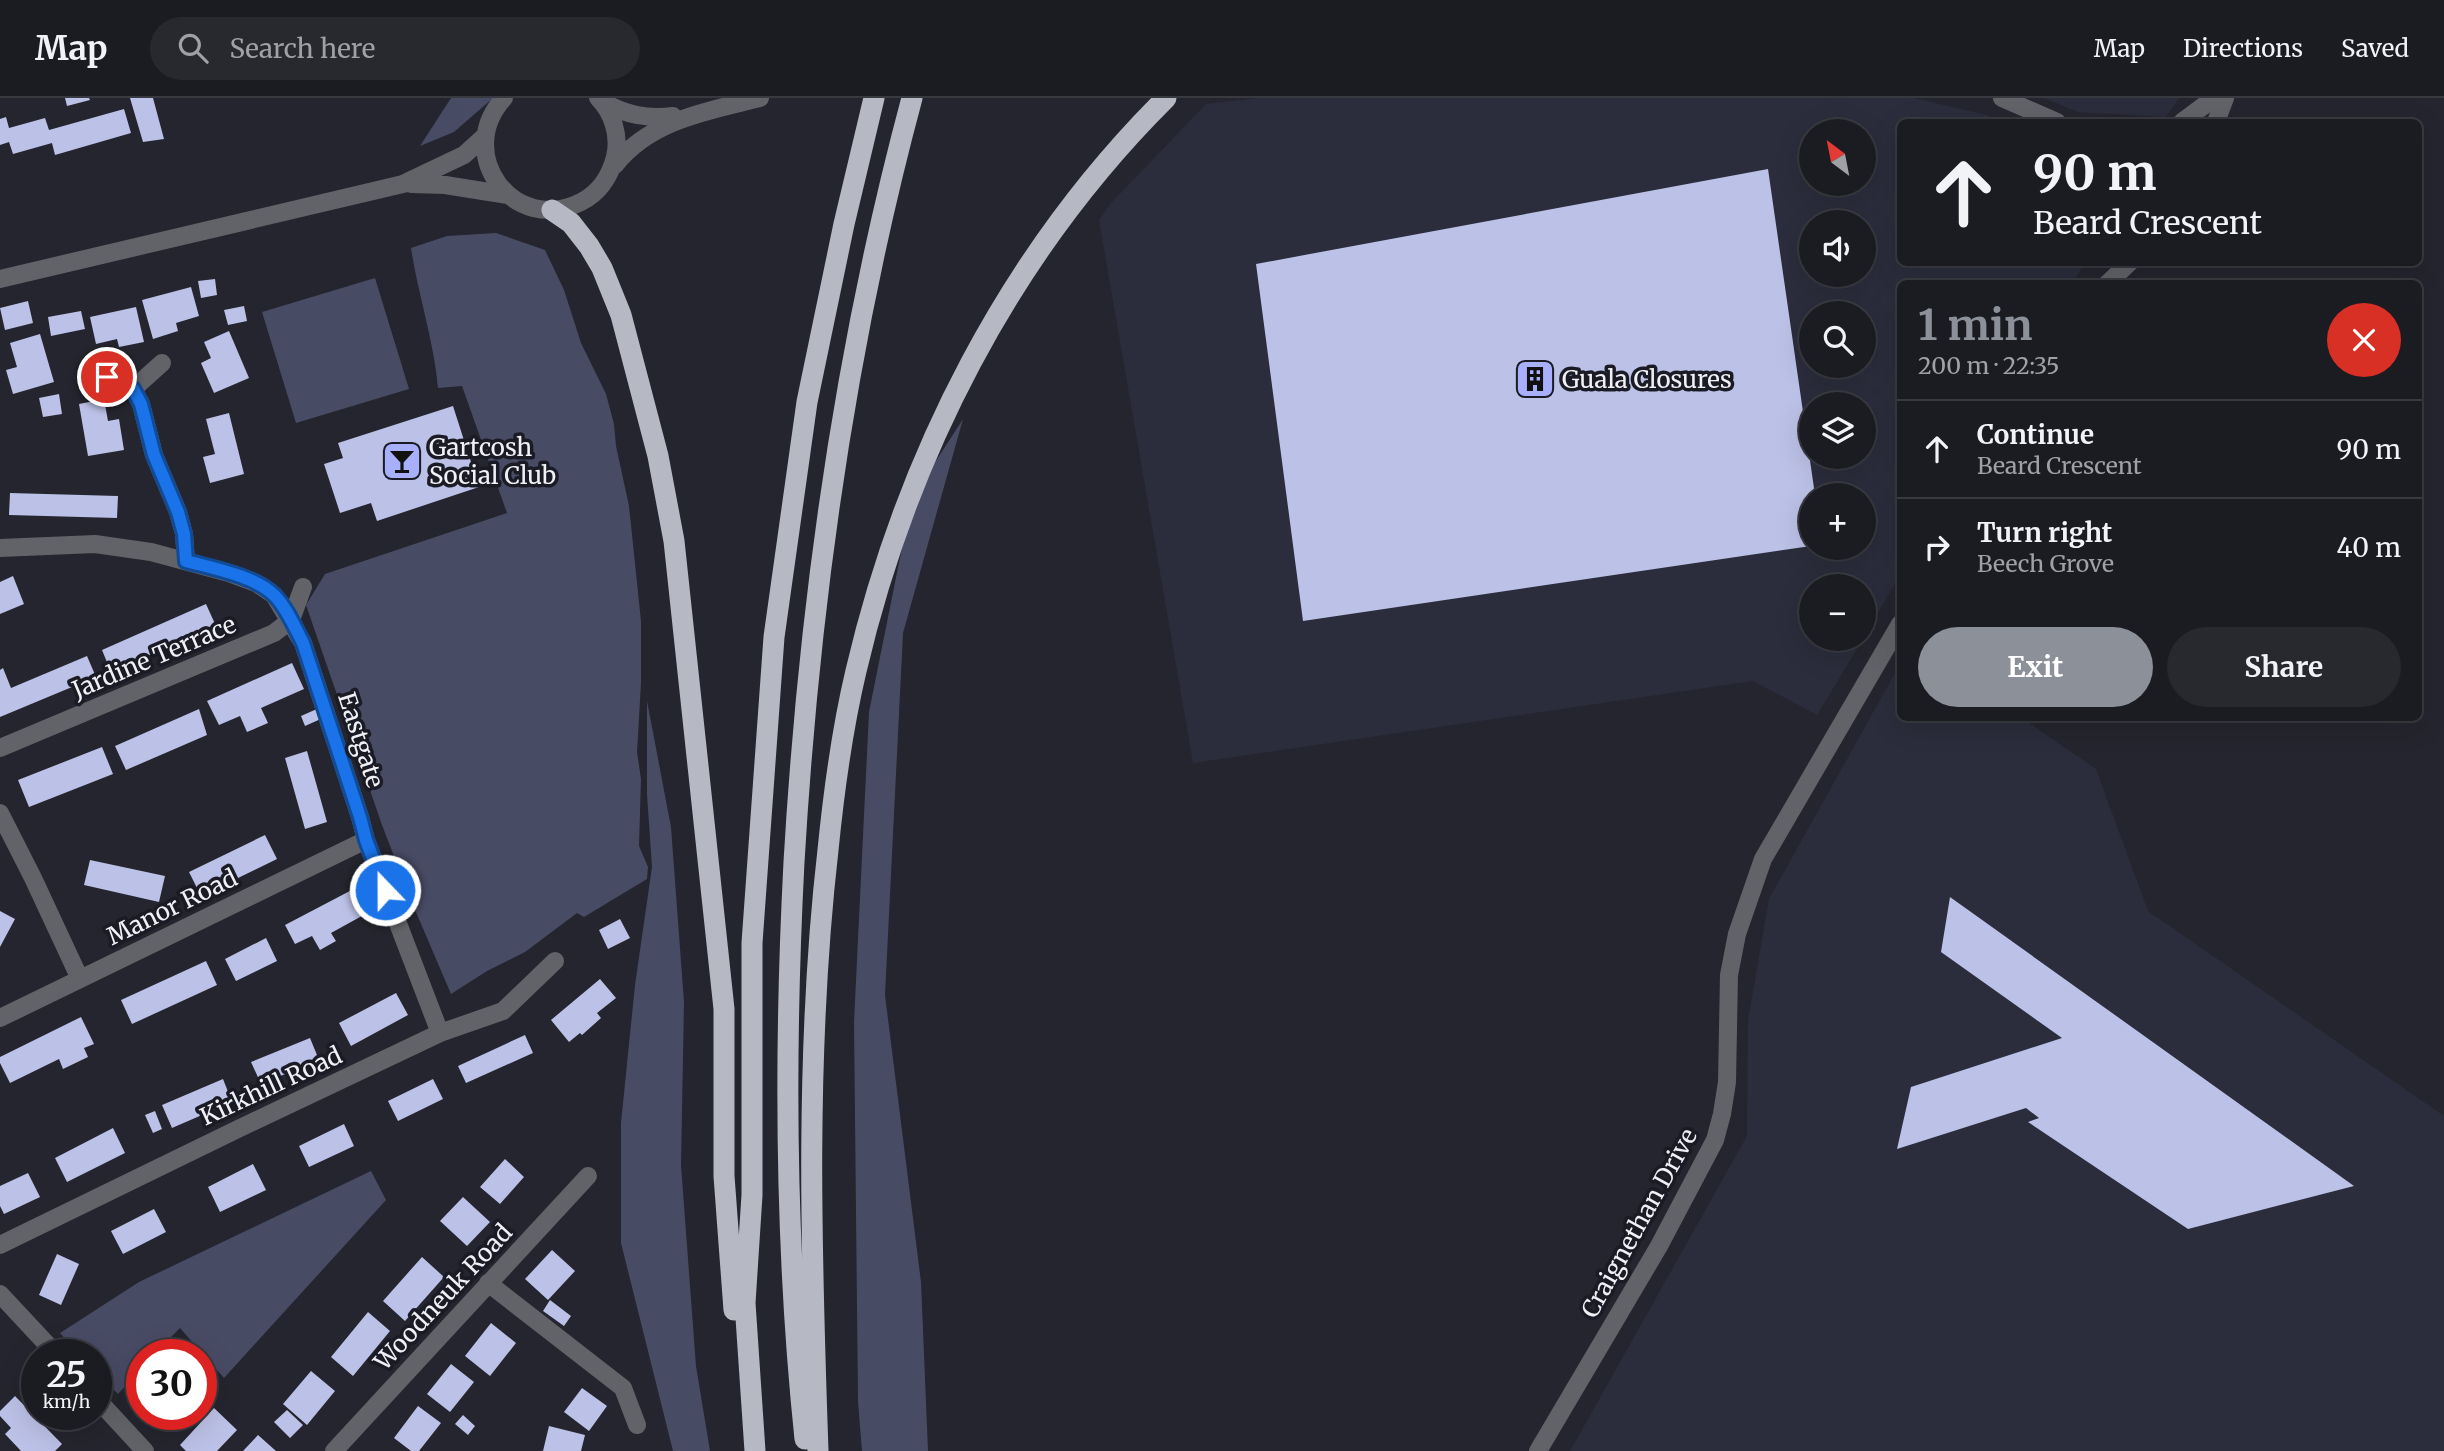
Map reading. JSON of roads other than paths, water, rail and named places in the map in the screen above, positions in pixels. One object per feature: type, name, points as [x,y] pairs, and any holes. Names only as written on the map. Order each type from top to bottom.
[{"type":"highway","points":[[755,1451],[745,1303],[752,1195],[752,943],[773,649],[807,402],[844,224],[874,98]]},
{"type":"highway","points":[[807,1451],[798,1375],[788,1088],[789,959],[807,680],[824,541],[845,410],[870,272],[912,98]]},
{"type":"highway","points":[[818,1451],[811,1183],[815,995],[819,928],[836,779],[855,673],[884,565],[901,517],[931,443],[982,341],[1015,286],[1073,205],[1123,143],[1166,98]]},
{"type":"highway","points":[[552,210],[571,223],[589,246],[602,268],[621,315],[654,443],[674,541],[724,1009],[724,1176],[743,1429],[747,1451]]},
{"type":"street","points":[[504,98],[489,120],[485,136],[487,162],[499,186],[508,195],[521,204],[552,210],[571,207],[589,198],[603,185],[612,168],[617,150],[616,131],[609,113],[599,100]]},
{"type":"street","points":[[612,168],[633,144],[645,135],[697,114],[760,98]]},
{"type":"street","points":[[2002,98],[2050,119]]},
{"type":"street","points":[[2186,119],[2214,98]]},
{"type":"street","points":[[2217,119],[2225,98]]},
{"type":"street","points":[[599,100],[635,117],[697,114]]},
{"type":"street","points":[[0,279],[403,184],[464,155],[485,136]]},
{"type":"street","points":[[403,184],[445,185],[508,195]]},
{"type":"street","points":[[2110,280],[2126,266]]},
{"type":"street","points":[[133,389],[162,363]]},
{"type":"street","points":[[107,377],[133,389],[141,404],[154,455],[178,512],[184,534],[186,561]]},
{"type":"street","name":"Eastgate","points":[[0,548],[95,544],[151,552],[256,583],[274,595],[303,643],[366,840],[440,1033]]},
{"type":"street","points":[[291,620],[303,587]]},
{"type":"street","name":"Jardine Terrace","points":[[0,748],[274,633],[291,620]]},
{"type":"street","name":"Craignethan Drive","points":[[1538,1451],[1659,1246],[1715,1140],[1727,1082],[1729,975],[1737,934],[1763,859],[1897,630]]},
{"type":"street","points":[[0,813],[80,979]]},
{"type":"street","name":"Manor Road","points":[[0,1018],[366,840]]},
{"type":"street","name":"Kirkhill Road","points":[[0,1245],[440,1033],[503,1011],[555,961]]},
{"type":"street","name":"Woodneuk Road","points":[[334,1451],[588,1176]]},
{"type":"street","points":[[488,1283],[623,1388],[637,1425]]},
{"type":"street","points":[[0,1294],[42,1339]]},
{"type":"street","points":[[112,1415],[145,1451]]},
{"type":"place","name":"Guala Closures","points":[[1535,379]]},
{"type":"place","name":"Gartcosh Social Club","points":[[402,461]]}]
